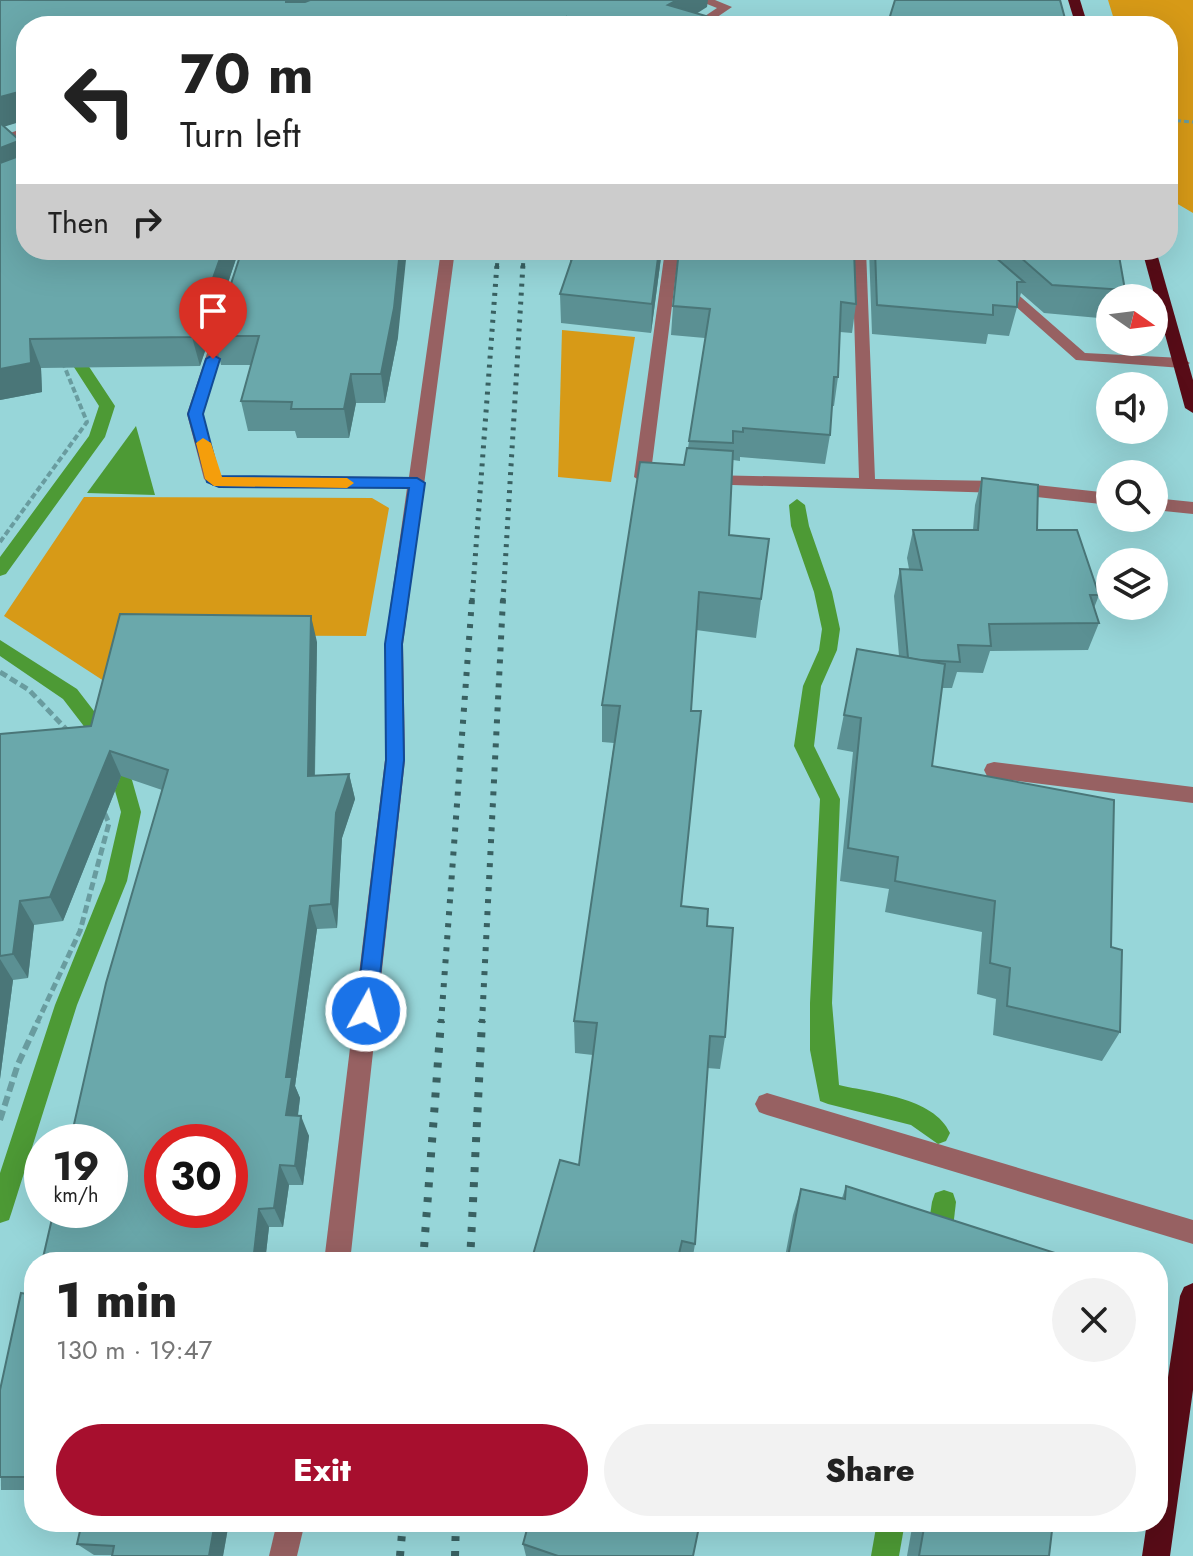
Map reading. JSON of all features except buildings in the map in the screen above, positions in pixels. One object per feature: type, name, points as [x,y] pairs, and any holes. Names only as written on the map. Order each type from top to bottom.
[{"type":"main road","points":[[1152,260],[1193,408]]},
{"type":"main road","points":[[1168,1472],[1193,1296]]},
{"type":"main road","points":[[1156,1556],[1159,1532]]},
{"type":"street","points":[[703,0],[726,7]]},
{"type":"street","points":[[712,16],[738,0]]},
{"type":"street","points":[[338,1252],[395,760],[394,644],[447,260]]},
{"type":"street","points":[[671,260],[642,477],[777,484],[1001,487],[1096,497]]},
{"type":"street","points":[[859,260],[867,483]]},
{"type":"street","points":[[970,260],[1081,357],[1182,363]]},
{"type":"street","points":[[228,310],[195,414],[212,479],[219,482],[417,483]]},
{"type":"street","points":[[1168,505],[1193,508]]},
{"type":"street","points":[[994,770],[1193,795]]},
{"type":"street","points":[[767,1104],[1193,1232]]},
{"type":"street","points":[[283,1556],[289,1532]]},
{"type":"path","points":[[0,542],[87,422],[66,367],[56,354]]},
{"type":"path","points":[[0,672],[29,690],[70,733]]},
{"type":"path","points":[[0,1120],[18,1064],[80,931],[109,823],[98,797]]},
{"type":"shaded area","points":[[1108,0],[1193,0],[1193,213],[1178,204],[1178,16],[1113,16]]},
{"type":"shaded area","points":[[562,330],[635,337],[611,482],[558,477]]},
{"type":"shaded area","points":[[136,426],[155,495],[87,493]]},
{"type":"shaded area","points":[[84,497],[372,498],[389,508],[366,636],[120,635],[107,683],[4,616]]},
{"type":"waterway","points":[[0,570],[59,485],[97,437],[107,406],[69,347]]},
{"type":"waterway","points":[[797,505],[800,526],[823,592],[831,629],[828,650],[812,686],[804,746],[830,799],[821,1003],[822,1050],[828,1093],[917,1116],[938,1133]]},
{"type":"waterway","points":[[0,647],[70,694],[90,720],[122,780],[131,812],[116,881],[66,1005],[0,1211]]},
{"type":"waterway","points":[[937,1252],[944,1202]]},
{"type":"waterway","points":[[885,1556],[889,1532]]},
{"type":"railway","points":[[497,260],[497,266]]},
{"type":"railway","points":[[523,260],[523,266]]},
{"type":"railway","points":[[472,601],[497,264]]},
{"type":"railway","points":[[503,601],[523,264]]},
{"type":"railway","points":[[441,1023],[472,599]]},
{"type":"railway","points":[[482,1023],[503,599]]},
{"type":"railway","points":[[424,1252],[441,1021]]},
{"type":"railway","points":[[470,1252],[482,1021]]},
{"type":"railway","points":[[400,1556],[402,1532]]},
{"type":"railway","points":[[455,1556],[456,1532]]},
{"type":"slow traffic","points":[[203,443],[212,479],[219,482],[347,483]]},
{"type":"route","points":[[213,359],[195,414],[212,479],[219,482],[417,483],[394,644],[395,760],[366,1011]]}]
